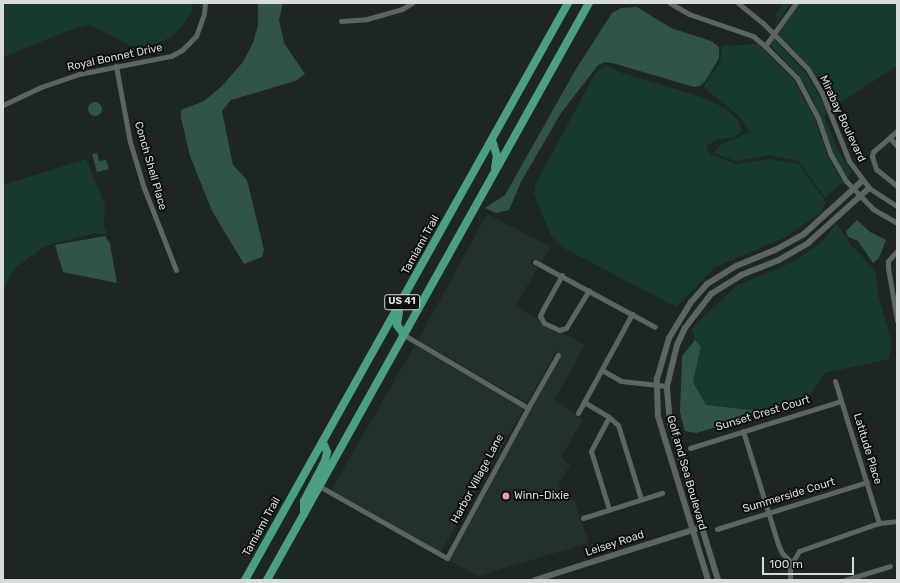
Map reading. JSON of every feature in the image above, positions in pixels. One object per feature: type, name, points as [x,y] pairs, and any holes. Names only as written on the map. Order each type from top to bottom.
[{"type":"main road","name":"Tamiami Trail","points":[[244,580],[323,442],[568,3]]},
{"type":"main road","name":"US 41","points":[[267,580],[589,3]]},
{"type":"main road","points":[[492,140],[497,156],[493,175]]},
{"type":"main road","points":[[401,303],[397,325],[404,335]]},
{"type":"main road","points":[[304,514],[304,501],[325,461],[327,452],[323,442]]},
{"type":"street","name":"Royal Bonnet Drive","points":[[3,105],[40,88],[116,66],[157,60],[182,50],[196,36],[204,14],[205,3]]},
{"type":"street","points":[[341,21],[367,19],[402,9],[412,3]]},
{"type":"street","name":"Mirabay Boulevard","points":[[670,3],[689,14],[753,36],[765,46],[797,78],[818,118],[831,155],[852,189],[873,209],[897,223]]},
{"type":"street","name":"Mirabay Boulevard","points":[[738,3],[774,34],[808,69],[822,93],[844,153],[869,188],[897,206]]},
{"type":"street","points":[[765,46],[796,3]]},
{"type":"street","name":"Conch Shell Place","points":[[116,66],[130,142],[144,188],[176,270]]},
{"type":"street","points":[[897,131],[874,152],[872,163],[884,178],[897,186]]},
{"type":"street","points":[[890,138],[897,146]]},
{"type":"street","name":"Golf and Sea Boulevard","points":[[708,580],[658,416],[657,385],[662,356],[669,338],[691,302],[707,284],[736,266],[775,250],[804,234],[862,180]]},
{"type":"street","name":"Golf and Sea Boulevard","points":[[718,580],[670,422],[667,386],[672,360],[685,328],[711,294],[741,275],[779,260],[808,243],[869,188]]},
{"type":"street","points":[[897,251],[888,261],[888,268],[897,320]]},
{"type":"street","points":[[534,262],[562,275],[655,327]]},
{"type":"street","points":[[562,275],[540,316],[544,323],[559,330],[566,328],[588,290]]},
{"type":"street","points":[[578,413],[632,314]]},
{"type":"street","points":[[404,335],[528,408],[558,355]]},
{"type":"street","points":[[602,370],[622,381],[667,386]]},
{"type":"street","name":"Latitude Place","points":[[835,381],[879,523]]},
{"type":"street","name":"Sunset Crest Court","points":[[690,448],[743,430],[841,401]]},
{"type":"street","points":[[584,402],[609,417],[618,425],[641,499]]},
{"type":"street","name":"Harbor Village Lane","points":[[319,486],[447,558],[528,408]]},
{"type":"street","points":[[609,417],[591,451],[609,510]]},
{"type":"street","points":[[743,430],[768,513],[782,553],[791,562]]},
{"type":"street","name":"Summerside Court","points":[[717,529],[867,482]]},
{"type":"street","points":[[584,518],[662,493]]},
{"type":"street","points":[[790,580],[791,562],[799,551],[879,523],[897,521]]},
{"type":"street","name":"Leisey Road","points":[[535,580],[701,527]]},
{"type":"street","points":[[845,580],[890,566]]},
{"type":"shaded area","points":[[3,3],[193,3],[191,14],[180,29],[169,38],[145,48],[129,45],[90,25],[67,31],[3,57]]},
{"type":"shaded area","points":[[258,3],[283,3],[279,20],[284,43],[305,74],[295,81],[231,100],[222,111],[233,165],[247,180],[264,250],[262,257],[244,264],[212,211],[190,156],[181,118],[181,110],[204,101],[222,86],[243,62],[253,43],[258,25]]},
{"type":"shaded area","points":[[783,3],[791,3],[773,29],[778,19],[775,15]]},
{"type":"shaded area","points":[[800,3],[897,3],[897,66],[835,106],[833,112],[825,91],[810,67],[778,34]]},
{"type":"shaded area","points":[[637,7],[671,28],[711,41],[719,47],[719,58],[706,80],[700,86],[694,87],[616,64],[606,62],[598,65],[561,113],[521,182],[509,210],[496,213],[485,208],[505,195],[576,69],[612,13],[621,8]]},
{"type":"shaded area","points":[[774,39],[805,72],[819,95],[827,112],[824,116],[837,149],[852,173],[847,177],[834,154],[812,98],[799,76],[770,45]]},
{"type":"shaded area","points":[[758,44],[794,80],[815,119],[828,157],[843,182],[825,198],[799,161],[770,155],[736,161],[713,153],[720,145],[750,132],[740,117],[703,87],[720,63],[722,46]]},
{"type":"shaded area","points":[[606,65],[622,73],[705,98],[726,109],[738,120],[743,131],[734,137],[716,140],[706,146],[710,154],[736,164],[770,159],[799,164],[826,202],[821,212],[784,238],[715,267],[676,307],[562,247],[551,236],[534,194],[536,183],[595,74]]},
{"type":"shaded area","points":[[95,102],[100,104],[102,109],[100,114],[95,116],[90,114],[88,109],[90,104]]},
{"type":"shaded area","points":[[97,153],[99,161],[106,160],[109,169],[97,172],[92,154]]},
{"type":"shaded area","points":[[86,159],[105,205],[104,225],[107,234],[96,233],[47,245],[15,268],[3,290],[3,185]]},
{"type":"shaded area","points":[[487,214],[551,247],[541,263],[533,258],[530,264],[538,268],[515,306],[538,319],[543,326],[558,334],[563,333],[585,345],[555,399],[583,420],[561,456],[570,465],[558,485],[575,502],[589,543],[478,576],[447,560],[562,354],[557,350],[527,403],[418,340]]},
{"type":"shaded area","points":[[857,220],[870,232],[886,240],[879,258],[873,263],[858,241],[848,237],[846,231]]},
{"type":"shaded area","points":[[836,223],[851,245],[875,270],[879,298],[892,343],[889,359],[825,373],[803,405],[768,412],[706,405],[693,382],[701,346],[695,340],[692,328],[736,286],[795,261],[823,241]]},
{"type":"shaded area","points":[[105,236],[110,244],[117,283],[63,272],[55,245]]},
{"type":"shaded area","points":[[695,340],[701,346],[693,382],[706,405],[768,412],[696,433],[685,431],[680,412],[682,356]]},
{"type":"shaded area","points":[[415,345],[524,408],[441,553],[332,490]]},
{"type":"place","name":"Winn-Dixie","points":[[506,496]]}]
